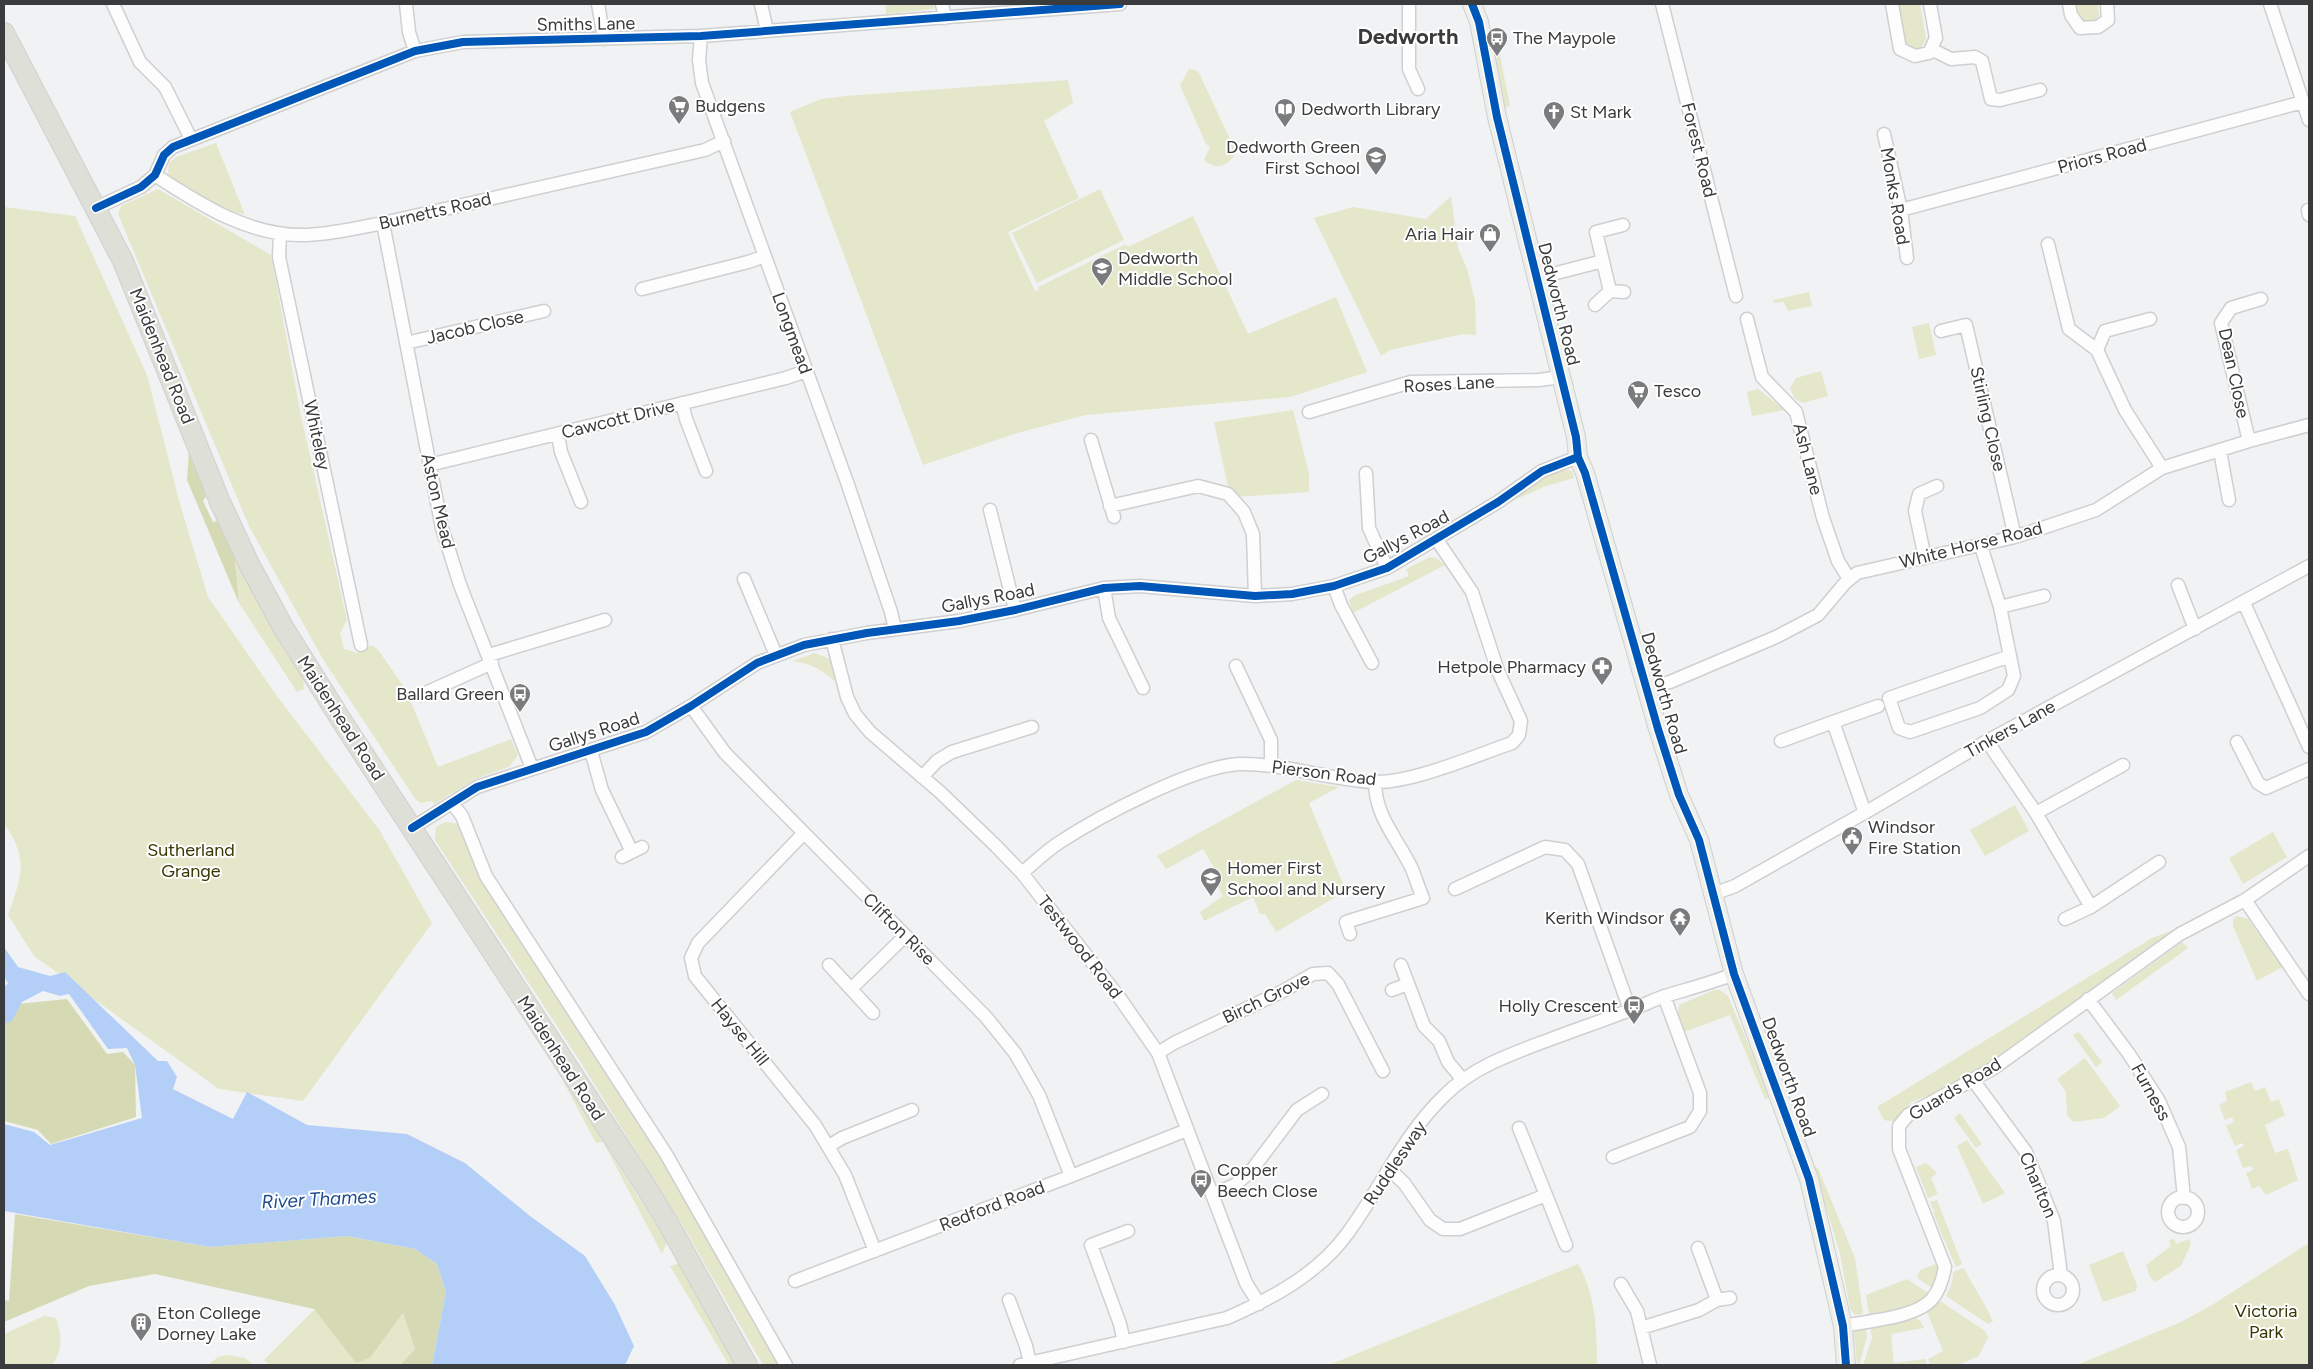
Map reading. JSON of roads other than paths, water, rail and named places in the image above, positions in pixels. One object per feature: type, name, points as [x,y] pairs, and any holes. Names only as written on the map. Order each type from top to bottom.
[{"type":"main road","name":"Dedworth Road","points":[[1472,4],[1479,22],[1497,117],[1576,437],[1578,457],[1679,795],[1699,840],[1734,974],[1809,1179],[1843,1326],[1846,1365]]},
{"type":"main road","name":"Dedworth Road","points":[[1479,4],[1479,22]]},
{"type":"main road","name":"Maidenhead Road","points":[[4,33],[123,261],[220,502],[249,564],[283,627],[664,1216],[747,1365]]},
{"type":"street","points":[[113,4],[140,62],[165,87],[190,139]]},
{"type":"street","points":[[406,4],[409,32],[415,51]]},
{"type":"street","points":[[598,4],[604,39]]},
{"type":"street","points":[[761,4],[767,31]]},
{"type":"street","points":[[942,4],[945,18]]},
{"type":"street","name":"Smiths Lane","points":[[96,208],[141,187],[155,175],[164,155],[173,147],[415,51],[463,42],[701,36],[945,18],[1069,6],[1120,4]]},
{"type":"street","points":[[1409,4],[1409,68],[1418,89]]},
{"type":"street","name":"Forest Road","points":[[1662,4],[1736,296]]},
{"type":"street","points":[[1892,4],[1900,49],[1915,56],[1929,53],[1936,38],[1930,4]]},
{"type":"street","points":[[2069,4],[2071,15],[2080,28],[2098,27],[2108,20],[2107,4]]},
{"type":"street","points":[[2270,4],[2309,120]]},
{"type":"street","name":"Longmead","points":[[701,36],[699,60],[702,82],[847,482],[895,629]]},
{"type":"street","points":[[1931,48],[1950,59],[1975,57],[1982,61],[1991,99],[2000,100],[2040,90]]},
{"type":"street","name":"Priors Road","points":[[1901,210],[2303,102]]},
{"type":"street","name":"Monks Road","points":[[1884,134],[1901,210],[1907,258]]},
{"type":"street","name":"Burnetts Road","points":[[155,175],[202,206],[248,226],[280,234],[306,235],[383,223],[705,150],[724,141]]},
{"type":"street","name":"Aston Mead","points":[[383,223],[442,528],[457,576],[532,768]]},
{"type":"street","points":[[1610,291],[1596,232],[1623,225]]},
{"type":"street","name":"Whiteley","points":[[280,234],[278,257],[357,640]]},
{"type":"street","points":[[2048,244],[2069,329],[2097,350],[2125,410],[2162,468]]},
{"type":"street","points":[[642,289],[765,256]]},
{"type":"street","points":[[1537,278],[1603,261]]},
{"type":"street","points":[[1595,305],[1610,291],[1624,292]]},
{"type":"street","name":"Dean Close","points":[[2249,441],[2221,323],[2231,308],[2261,299]]},
{"type":"street","name":"Jacob Close","points":[[406,343],[544,311]]},
{"type":"street","name":"Ash Lane","points":[[1747,319],[1762,377],[1796,412],[1823,518],[1838,561],[1849,579]]},
{"type":"street","points":[[2097,350],[2105,331],[2150,319]]},
{"type":"street","name":"Stirling Close","points":[[1941,331],[1966,325],[2015,537]]},
{"type":"street","name":"Cawcott Drive","points":[[429,465],[558,435],[786,378],[806,371]]},
{"type":"street","name":"Roses Lane","points":[[1309,412],[1411,382],[1539,380],[1561,377]]},
{"type":"street","points":[[682,403],[686,419],[706,471]]},
{"type":"street","name":"White Horse Road","points":[[1646,688],[1670,682],[1776,637],[1818,615],[1857,572],[2015,537],[2096,510],[2162,468],[2249,441],[2309,426]]},
{"type":"street","points":[[558,435],[561,452],[581,502]]},
{"type":"street","points":[[1091,440],[1099,455],[1112,511],[1198,486],[1228,494],[1244,512],[1253,534],[1255,596]]},
{"type":"street","points":[[2220,450],[2229,500]]},
{"type":"street","name":"Gallys Road","points":[[412,828],[477,787],[646,732],[692,706],[757,663],[776,654],[832,639],[959,621],[1016,610],[1104,588],[1140,586],[1255,596],[1292,594],[1334,586],[1387,568],[1498,502],[1542,471],[1578,457]]},
{"type":"street","points":[[1366,473],[1369,528],[1387,568]]},
{"type":"street","points":[[1925,558],[1915,511],[1919,494],[1937,486]]},
{"type":"street","points":[[990,510],[1016,610]]},
{"type":"street","name":"Pierson Road","points":[[1022,873],[1060,842],[1121,808],[1190,776],[1238,764],[1271,766],[1322,776],[1376,782],[1407,778],[1512,743],[1519,734],[1522,721],[1498,671],[1472,592],[1437,540]]},
{"type":"street","points":[[1981,546],[2000,607],[2010,656],[2014,676],[2008,690],[1980,708],[1910,732],[1899,728],[1888,698],[2010,656]]},
{"type":"street","name":"Tinkers Lane","points":[[1713,894],[1735,886],[1987,741],[2309,566]]},
{"type":"street","points":[[745,579],[776,654]]},
{"type":"street","points":[[1334,586],[1341,605],[1373,663]]},
{"type":"street","points":[[2178,586],[2195,629]]},
{"type":"street","points":[[1104,588],[1110,618],[1143,688]]},
{"type":"street","points":[[2000,607],[2044,596]]},
{"type":"street","points":[[2244,603],[2309,748]]},
{"type":"street","points":[[421,695],[437,693],[490,659],[605,620]]},
{"type":"street","name":"Testwood Road","points":[[832,639],[847,697],[854,714],[870,732],[922,777],[1022,873],[1120,998],[1158,1053],[1246,1283],[1259,1304]]},
{"type":"street","points":[[1236,665],[1270,740],[1271,766]]},
{"type":"street","name":"Clifton Rise","points":[[692,706],[725,753],[986,1018],[1015,1053],[1038,1095],[1071,1176]]},
{"type":"street","points":[[1781,741],[1878,706]]},
{"type":"street","points":[[1833,722],[1866,812]]},
{"type":"street","points":[[922,777],[936,762],[952,752],[1017,726],[1032,727]]},
{"type":"street","points":[[1987,741],[2036,813],[2091,907]]},
{"type":"street","points":[[2237,742],[2258,783],[2266,788],[2309,769]]},
{"type":"street","points":[[591,751],[602,790],[632,852]]},
{"type":"street","points":[[2036,813],[2123,765]]},
{"type":"street","points":[[1350,934],[1346,922],[1423,898],[1407,872],[1381,815],[1375,798],[1376,782]]},
{"type":"street","name":"Maidenhead Road","points":[[452,803],[462,816],[486,876],[666,1154],[786,1365]]},
{"type":"street","name":"Hayse Hill","points":[[804,833],[698,943],[691,958],[694,976],[815,1125],[845,1175],[875,1251]]},
{"type":"street","points":[[1462,889],[1545,847],[1565,850],[1578,864],[1630,1010]]},
{"type":"street","name":"Guards Road","points":[[1843,1326],[1918,1310],[1932,1299],[1942,1282],[1945,1267],[1899,1149],[1899,1126],[1908,1114],[1994,1068],[2180,934],[2245,900],[2309,856]]},
{"type":"street","points":[[2065,919],[2091,907],[2159,862]]},
{"type":"street","points":[[2245,900],[2309,994]]},
{"type":"street","points":[[852,988],[905,936]]},
{"type":"street","points":[[829,965],[873,1013]]},
{"type":"street","points":[[1401,965],[1424,1026],[1439,1041],[1448,1062],[1463,1080]]},
{"type":"street","name":"Birch Grove","points":[[1158,1053],[1174,1043],[1284,991],[1313,974],[1328,973],[1338,984],[1383,1072]]},
{"type":"street","name":"Ruddlesway","points":[[1016,1306],[1026,1346],[1025,1364],[1227,1318],[1259,1304],[1321,1262],[1346,1236],[1389,1169],[1400,1148],[1445,1095],[1463,1080],[1484,1067],[1521,1050],[1664,996],[1698,988],[1734,974]]},
{"type":"street","points":[[1392,990],[1408,984]]},
{"type":"street","points":[[1618,1151],[1690,1127],[1700,1111],[1700,1093],[1664,996]]},
{"type":"street","name":"Furness","points":[[2088,999],[2129,1054],[2159,1101],[2179,1147],[2184,1198]]},
{"type":"street","name":"Charlton","points":[[1973,1080],[2026,1152],[2032,1165],[2054,1221],[2061,1275]]},
{"type":"street","points":[[1212,1195],[1235,1185],[1251,1170],[1297,1110],[1319,1099]]},
{"type":"street","points":[[828,1146],[906,1108]]},
{"type":"street","name":"Redford Road","points":[[795,1281],[1187,1130]]},
{"type":"street","points":[[1518,1135],[1566,1246]]},
{"type":"street","points":[[1389,1169],[1404,1183],[1430,1220],[1443,1229],[1460,1229],[1546,1196]]},
{"type":"street","points":[[1124,1342],[1120,1324],[1098,1279],[1091,1245],[1128,1231]]},
{"type":"street","points":[[1641,1328],[1700,1310],[1724,1299],[1698,1248]]},
{"type":"street","points":[[1621,1284],[1637,1311],[1650,1365]]},
{"type":"water","name":"River Thames","points":[[4,947],[18,967],[50,976],[65,972],[158,1061],[167,1061],[177,1077],[173,1089],[233,1119],[247,1092],[307,1125],[407,1134],[465,1163],[530,1216],[585,1256],[615,1305],[634,1346],[625,1365],[432,1365],[446,1292],[437,1264],[415,1249],[347,1236],[210,1247],[4,1211],[4,1124],[34,1132],[50,1145],[142,1118],[135,1065],[127,1048],[108,1049],[69,994],[60,996],[43,991],[22,1002],[12,1021],[4,1024],[4,988],[8,983],[4,977]]},
{"type":"place","name":"The Maypole","points":[[1497,57]]},
{"type":"place","name":"Budgens","points":[[679,125]]},
{"type":"place","name":"Dedworth Library","points":[[1285,128]]},
{"type":"place","name":"St Mark","points":[[1554,131]]},
{"type":"place","name":"Dedworth Green First School","points":[[1376,176]]},
{"type":"place","name":"Aria Hair","points":[[1490,253]]},
{"type":"place","name":"Dedworth Middle School","points":[[1102,287]]},
{"type":"place","name":"Tesco","points":[[1638,410]]},
{"type":"place","name":"Hetpole Pharmacy","points":[[1602,686]]},
{"type":"place","name":"Ballard Green","points":[[520,713]]},
{"type":"place","name":"Windsor Fire Station","points":[[1852,856]]},
{"type":"place","name":"Homer First School and Nursery","points":[[1211,897]]},
{"type":"place","name":"Kerith Windsor","points":[[1680,937]]},
{"type":"place","name":"Holly Crescent","points":[[1634,1025]]},
{"type":"place","name":"Copper Beech Close","points":[[1201,1199]]},
{"type":"place","name":"Eton College Dorney Lake","points":[[141,1342]]},
{"type":"district","name":"Dedworth","points":[[1408,36]]},
{"type":"park label","name":"Sutherland Grange","points":[[191,860]]},
{"type":"park label","name":"Victoria Park","points":[[2266,1321]]}]
